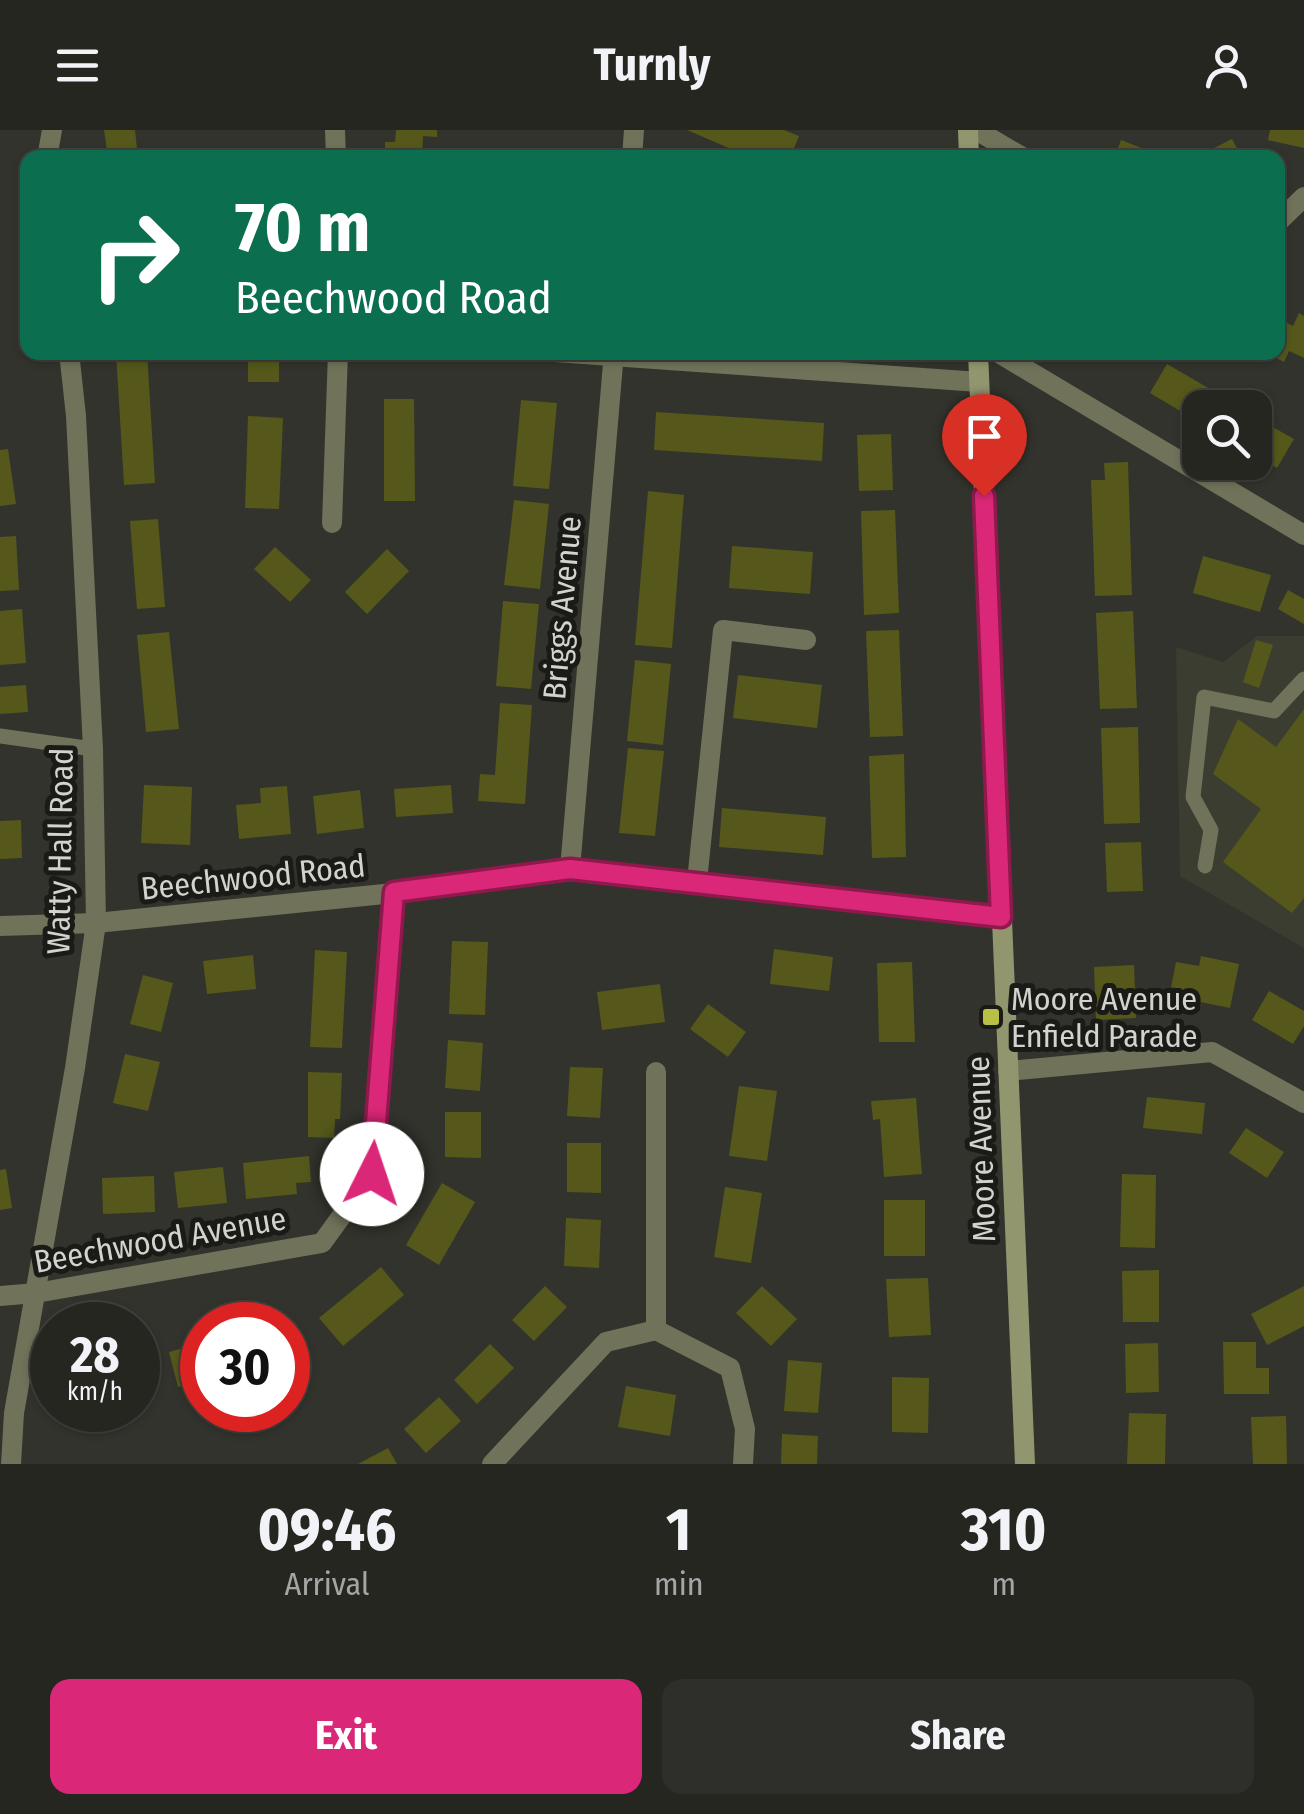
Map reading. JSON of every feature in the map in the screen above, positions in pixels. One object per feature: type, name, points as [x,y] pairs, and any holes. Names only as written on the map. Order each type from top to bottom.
[{"type":"street","points":[[976,130],[1010,150]]},
{"type":"street","points":[[1285,216],[1304,198]]},
{"type":"street","name":"Watty Hall Road","points":[[11,1464],[14,1413],[75,1068],[96,923],[92,750],[70,360]]},
{"type":"street","points":[[332,523],[338,360]]},
{"type":"street","name":"Briggs Avenue","points":[[570,869],[614,360]]},
{"type":"street","points":[[681,360],[978,382]]},
{"type":"street","name":"Moore Avenue","points":[[978,360],[1025,1464]]},
{"type":"street","points":[[1010,360],[1304,535]]},
{"type":"street","points":[[698,881],[723,630],[806,640]]},
{"type":"street","name":"Beechwood Road","points":[[0,926],[96,923],[570,869],[1001,917]]},
{"type":"street","name":"Beechwood Avenue","points":[[0,1296],[322,1243],[372,1174],[394,892]]},
{"type":"street","points":[[1008,1071],[1212,1052],[1304,1103]]},
{"type":"street","points":[[656,1072],[656,1330]]},
{"type":"street","points":[[492,1464],[606,1342],[656,1330],[730,1368],[745,1430],[743,1464]]},
{"type":"lane","points":[[1205,866],[1211,830],[1193,797],[1204,697],[1274,711],[1304,678]]},
{"type":"lane","points":[[0,736],[92,750]]},
{"type":"shaded area","points":[[1257,636],[1304,636],[1304,948],[1180,876],[1176,647],[1223,662]]},
{"type":"building","points":[[104,130],[135,130],[137,150],[107,150]]},
{"type":"building","points":[[396,130],[437,130],[437,137],[423,136],[422,150],[385,150],[385,142],[395,142]]},
{"type":"building","points":[[687,130],[784,130],[799,136],[793,150],[733,150]]},
{"type":"building","points":[[1270,130],[1304,130],[1304,148],[1268,140]]},
{"type":"building","points":[[1232,139],[1238,150],[1210,150]]},
{"type":"building","points":[[1121,140],[1147,150],[1117,150]]},
{"type":"building","points":[[1299,313],[1304,316],[1304,358],[1289,351],[1285,360],[1285,322],[1293,326]]},
{"type":"building","points":[[116,360],[147,360],[155,483],[124,485]]},
{"type":"building","points":[[248,360],[279,360],[279,382],[248,382]]},
{"type":"building","points":[[1167,364],[1212,390],[1182,390],[1182,412],[1150,393]]},
{"type":"building","points":[[384,399],[414,399],[415,501],[384,501]]},
{"type":"building","points":[[521,400],[557,403],[549,489],[513,486]]},
{"type":"building","points":[[656,412],[824,423],[822,461],[654,450]]},
{"type":"building","points":[[248,416],[283,418],[279,509],[245,508]]},
{"type":"building","points":[[1272,427],[1294,439],[1277,468],[1272,465]]},
{"type":"building","points":[[891,434],[893,490],[859,491],[857,435]]},
{"type":"building","points":[[8,449],[16,504],[0,506],[0,450]]},
{"type":"building","points":[[1128,462],[1132,595],[1095,596],[1091,480],[1105,480],[1104,463]]},
{"type":"building","points":[[648,491],[684,495],[672,648],[635,645]]},
{"type":"building","points":[[514,500],[549,504],[540,589],[504,585]]},
{"type":"building","points":[[895,510],[899,613],[864,615],[861,511]]},
{"type":"building","points":[[158,519],[165,607],[137,609],[130,521]]},
{"type":"building","points":[[16,536],[19,590],[0,591],[0,537]]},
{"type":"building","points":[[732,546],[813,552],[810,594],[729,588]]},
{"type":"building","points":[[275,547],[311,580],[290,602],[254,569]]},
{"type":"building","points":[[387,549],[409,571],[367,614],[345,592]]},
{"type":"building","points":[[1203,556],[1271,575],[1260,612],[1193,593]]},
{"type":"building","points":[[1288,590],[1304,599],[1304,624],[1278,609]]},
{"type":"building","points":[[503,601],[539,604],[531,689],[496,686]]},
{"type":"building","points":[[22,609],[26,663],[0,665],[0,611]]},
{"type":"building","points":[[1133,611],[1137,708],[1100,709],[1096,613]]},
{"type":"building","points":[[899,630],[903,736],[870,737],[866,631]]},
{"type":"building","points":[[169,632],[179,729],[146,732],[137,635]]},
{"type":"building","points":[[1256,640],[1273,645],[1259,688],[1243,682]]},
{"type":"building","points":[[635,660],[671,664],[663,745],[627,741]]},
{"type":"building","points":[[738,675],[822,685],[817,728],[733,718]]},
{"type":"building","points":[[26,685],[28,712],[0,714],[0,687]]},
{"type":"building","points":[[500,703],[532,705],[525,804],[478,801],[480,774],[495,775]]},
{"type":"building","points":[[1304,709],[1304,898],[1292,913],[1223,862],[1261,809],[1213,774],[1238,719],[1276,747]]},
{"type":"building","points":[[1138,727],[1140,823],[1104,824],[1101,728]]},
{"type":"building","points":[[628,748],[664,751],[655,836],[619,833]]},
{"type":"building","points":[[904,754],[906,857],[872,858],[869,756]]},
{"type":"building","points":[[144,785],[192,787],[190,845],[141,843]]},
{"type":"building","points":[[451,785],[453,813],[396,817],[394,789]]},
{"type":"building","points":[[287,786],[291,834],[239,839],[236,805],[261,803],[260,788]]},
{"type":"building","points":[[360,790],[364,828],[317,834],[313,796]]},
{"type":"building","points":[[722,808],[826,817],[823,855],[719,847]]},
{"type":"building","points":[[21,820],[22,858],[0,859],[0,821]]},
{"type":"building","points":[[1141,842],[1143,891],[1107,892],[1105,843]]},
{"type":"building","points":[[452,941],[488,942],[485,1015],[449,1014]]},
{"type":"building","points":[[774,949],[833,957],[829,991],[770,984]]},
{"type":"building","points":[[315,950],[347,952],[342,1048],[310,1047]]},
{"type":"building","points":[[253,955],[256,989],[207,994],[203,961]]},
{"type":"building","points":[[1201,956],[1239,964],[1230,1008],[1180,998],[1181,989],[1171,987],[1176,962],[1199,966]]},
{"type":"building","points":[[912,962],[915,1042],[879,1042],[877,963]]},
{"type":"building","points":[[1134,965],[1136,1018],[1096,1020],[1094,967]]},
{"type":"building","points":[[143,975],[173,983],[161,1032],[130,1024]]},
{"type":"building","points":[[660,984],[665,1022],[602,1030],[597,992]]},
{"type":"building","points":[[1269,991],[1304,1011],[1304,1026],[1293,1044],[1252,1020]]},
{"type":"building","points":[[708,1004],[746,1032],[728,1057],[690,1029]]},
{"type":"building","points":[[448,1040],[483,1043],[480,1091],[445,1088]]},
{"type":"building","points":[[125,1054],[160,1062],[148,1111],[113,1103]]},
{"type":"building","points":[[570,1067],[603,1068],[600,1118],[567,1116]]},
{"type":"building","points":[[308,1072],[342,1073],[340,1119],[335,1119],[334,1138],[308,1137]]},
{"type":"building","points":[[739,1086],[777,1091],[767,1161],[729,1156]]},
{"type":"building","points":[[1147,1097],[1205,1103],[1202,1134],[1143,1128]]},
{"type":"building","points":[[916,1098],[922,1174],[884,1177],[880,1119],[873,1120],[871,1101]]},
{"type":"building","points":[[445,1112],[481,1112],[481,1158],[445,1157]]},
{"type":"building","points":[[1246,1128],[1284,1152],[1267,1178],[1229,1153]]},
{"type":"building","points":[[567,1143],[601,1143],[601,1193],[567,1192]]},
{"type":"building","points":[[309,1156],[311,1182],[296,1183],[297,1194],[246,1199],[243,1163]]},
{"type":"building","points":[[223,1167],[227,1203],[178,1208],[174,1172]]},
{"type":"building","points":[[6,1169],[12,1208],[0,1210],[0,1170]]},
{"type":"building","points":[[1122,1174],[1156,1175],[1155,1248],[1120,1247]]},
{"type":"building","points":[[154,1176],[155,1212],[103,1214],[102,1178]]},
{"type":"building","points":[[442,1183],[475,1202],[439,1265],[406,1245]]},
{"type":"building","points":[[725,1187],[762,1193],[751,1263],[714,1257]]},
{"type":"building","points":[[884,1200],[925,1200],[925,1256],[884,1256]]},
{"type":"building","points":[[566,1218],[601,1220],[599,1268],[564,1266]]},
{"type":"building","points":[[381,1267],[404,1295],[343,1346],[319,1318]]},
{"type":"building","points":[[1159,1270],[1159,1322],[1123,1322],[1122,1271]]},
{"type":"building","points":[[928,1278],[931,1335],[889,1337],[886,1279]]},
{"type":"building","points":[[545,1286],[567,1307],[534,1341],[512,1320]]},
{"type":"building","points":[[762,1286],[797,1319],[771,1346],[736,1313]]},
{"type":"building","points":[[1304,1286],[1304,1326],[1267,1345],[1251,1314]]},
{"type":"building","points":[[1223,1342],[1256,1342],[1256,1368],[1269,1368],[1269,1394],[1224,1394]]},
{"type":"building","points":[[1158,1343],[1159,1392],[1126,1393],[1125,1344]]},
{"type":"building","points":[[490,1344],[514,1368],[477,1404],[454,1380]]},
{"type":"building","points":[[180,1349],[180,1386],[178,1387],[169,1352]]},
{"type":"building","points":[[788,1360],[822,1363],[818,1413],[784,1411]]},
{"type":"building","points":[[892,1377],[929,1378],[928,1433],[892,1432]]},
{"type":"building","points":[[626,1386],[676,1395],[670,1436],[618,1427]]},
{"type":"building","points":[[439,1397],[461,1421],[426,1453],[404,1429]]},
{"type":"building","points":[[1129,1413],[1166,1414],[1165,1464],[1127,1464]]},
{"type":"building","points":[[1286,1416],[1287,1464],[1253,1464],[1251,1417]]},
{"type":"building","points":[[782,1434],[818,1436],[817,1464],[781,1464]]},
{"type":"building","points":[[388,1448],[397,1464],[358,1464]]},
{"type":"place","name":"Moore Avenue Enfield Parade","points":[[991,1017]]},
{"type":"route","points":[[372,1174],[394,892],[570,869],[1001,917],[984,496]]}]
